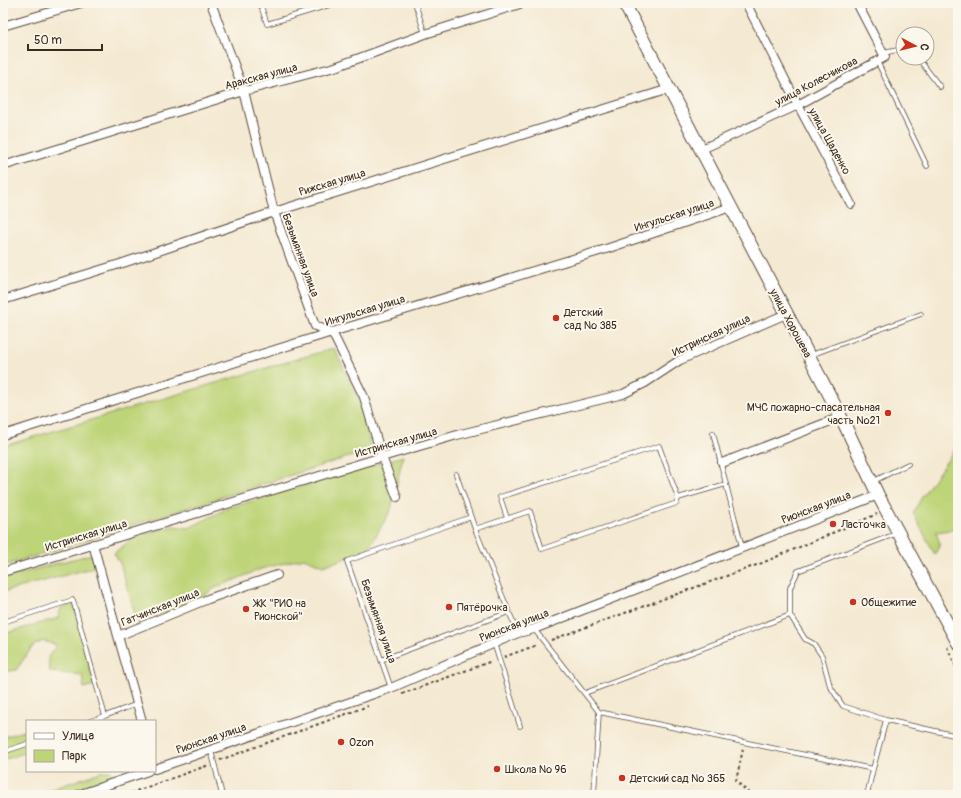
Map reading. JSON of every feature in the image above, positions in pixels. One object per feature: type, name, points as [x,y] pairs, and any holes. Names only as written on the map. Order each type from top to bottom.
[{"type":"main road","name":"улица Хорошева","points":[[624,3],[702,149],[786,314],[841,417],[878,495],[958,643]]},
{"type":"street","points":[[3,26],[81,3]]},
{"type":"street","name":"Безымянная улица","points":[[211,3],[244,91],[274,212],[315,326],[332,332]]},
{"type":"street","name":"Аракская улица","points":[[3,166],[244,91],[335,67],[425,34],[523,3]]},
{"type":"street","name":"улица Щаденко","points":[[746,3],[798,105],[852,204]]},
{"type":"street","points":[[857,3],[883,53]]},
{"type":"street","name":"улица Колесникова","points":[[702,149],[798,105],[885,57],[883,53]]},
{"type":"street","name":"Рижская улица","points":[[3,300],[123,263],[274,212],[670,89]]},
{"type":"street","name":"Ингульская улица","points":[[3,435],[332,332],[606,249],[728,208],[733,210]]},
{"type":"street","name":"Истринская улица","points":[[3,572],[382,457],[457,436],[622,394],[645,383],[680,360],[786,314]]},
{"type":"street","points":[[332,332],[364,397],[382,457],[397,496]]},
{"type":"street","points":[[722,464],[841,417]]},
{"type":"street","name":"Рионская улица","points":[[156,767],[391,688],[518,633],[534,629],[878,495]]},
{"type":"street","name":"Гатчинская улица","points":[[93,544],[118,636],[208,599],[277,575]]},
{"type":"street","points":[[118,636],[142,720]]},
{"type":"street","name":"Рионская улица","points":[[78,795],[142,772]]},
{"type":"lane","points":[[260,3],[267,24],[336,3]]},
{"type":"lane","points":[[415,3],[425,34]]},
{"type":"lane","points":[[883,53],[895,51]]},
{"type":"lane","points":[[877,61],[927,166]]},
{"type":"lane","points":[[924,66],[940,87]]},
{"type":"lane","points":[[809,356],[921,314]]},
{"type":"lane","points":[[713,433],[742,547]]},
{"type":"lane","points":[[475,529],[530,511],[542,549],[677,503],[678,498],[659,446],[500,497],[507,518]]},
{"type":"lane","points":[[872,482],[908,464]]},
{"type":"lane","points":[[456,474],[475,529],[518,633]]},
{"type":"lane","points":[[678,498],[726,484]]},
{"type":"lane","name":"Безымянная улица","points":[[391,688],[347,561],[471,517]]},
{"type":"lane","points":[[899,533],[798,571],[790,588],[790,615],[805,639],[814,644],[822,656],[830,686],[843,706],[886,720],[958,736]]},
{"type":"lane","points":[[3,622],[73,600],[105,716]]},
{"type":"lane","points":[[381,660],[509,612]]},
{"type":"lane","points":[[585,693],[790,615]]},
{"type":"lane","points":[[534,629],[599,712],[594,795]]},
{"type":"lane","points":[[494,643],[520,726]]},
{"type":"lane","points":[[93,720],[137,704]]},
{"type":"lane","points":[[599,712],[873,769]]},
{"type":"lane","points":[[867,795],[886,720]]},
{"type":"lane","points":[[3,752],[26,744]]},
{"type":"lane","points":[[211,749],[222,795]]},
{"type":"path","points":[[744,742],[736,781],[751,795]]},
{"type":"green space","points":[[334,348],[362,406],[371,450],[3,566],[3,446]]},
{"type":"green space","points":[[958,445],[958,529],[936,532],[940,544],[935,555],[913,513],[923,495]]},
{"type":"green space","points":[[403,456],[391,510],[367,551],[323,566],[304,558],[261,569],[215,588],[192,604],[137,621],[120,563],[114,553],[135,537],[173,526],[189,528],[226,509]]},
{"type":"green space","points":[[92,554],[95,567],[3,592],[3,578]]},
{"type":"green space","points":[[74,604],[94,685],[84,688],[82,675],[50,672],[48,657],[57,645],[43,641],[33,646],[16,670],[3,672],[3,634],[58,618],[61,608]]},
{"type":"green space","points":[[26,730],[26,752],[3,760],[3,737]]},
{"type":"green space","points":[[100,772],[111,772],[114,780],[72,795],[36,795]]},
{"type":"place","name":"Детский сад № 385","points":[[556,318]]},
{"type":"place","name":"МЧС пожарно-спасательная часть №21","points":[[888,413]]},
{"type":"place","name":"Ласточка","points":[[833,524]]},
{"type":"place","name":"Общежитие","points":[[853,602]]},
{"type":"place","name":"Пятёрочка","points":[[449,607]]},
{"type":"place","name":"ЖК \"РИО на Рионской\"","points":[[246,609]]},
{"type":"place","name":"Ozon","points":[[341,742]]},
{"type":"place","name":"Школа № 96","points":[[497,769]]},
{"type":"place","name":"Детский сад № 365","points":[[622,778]]}]
